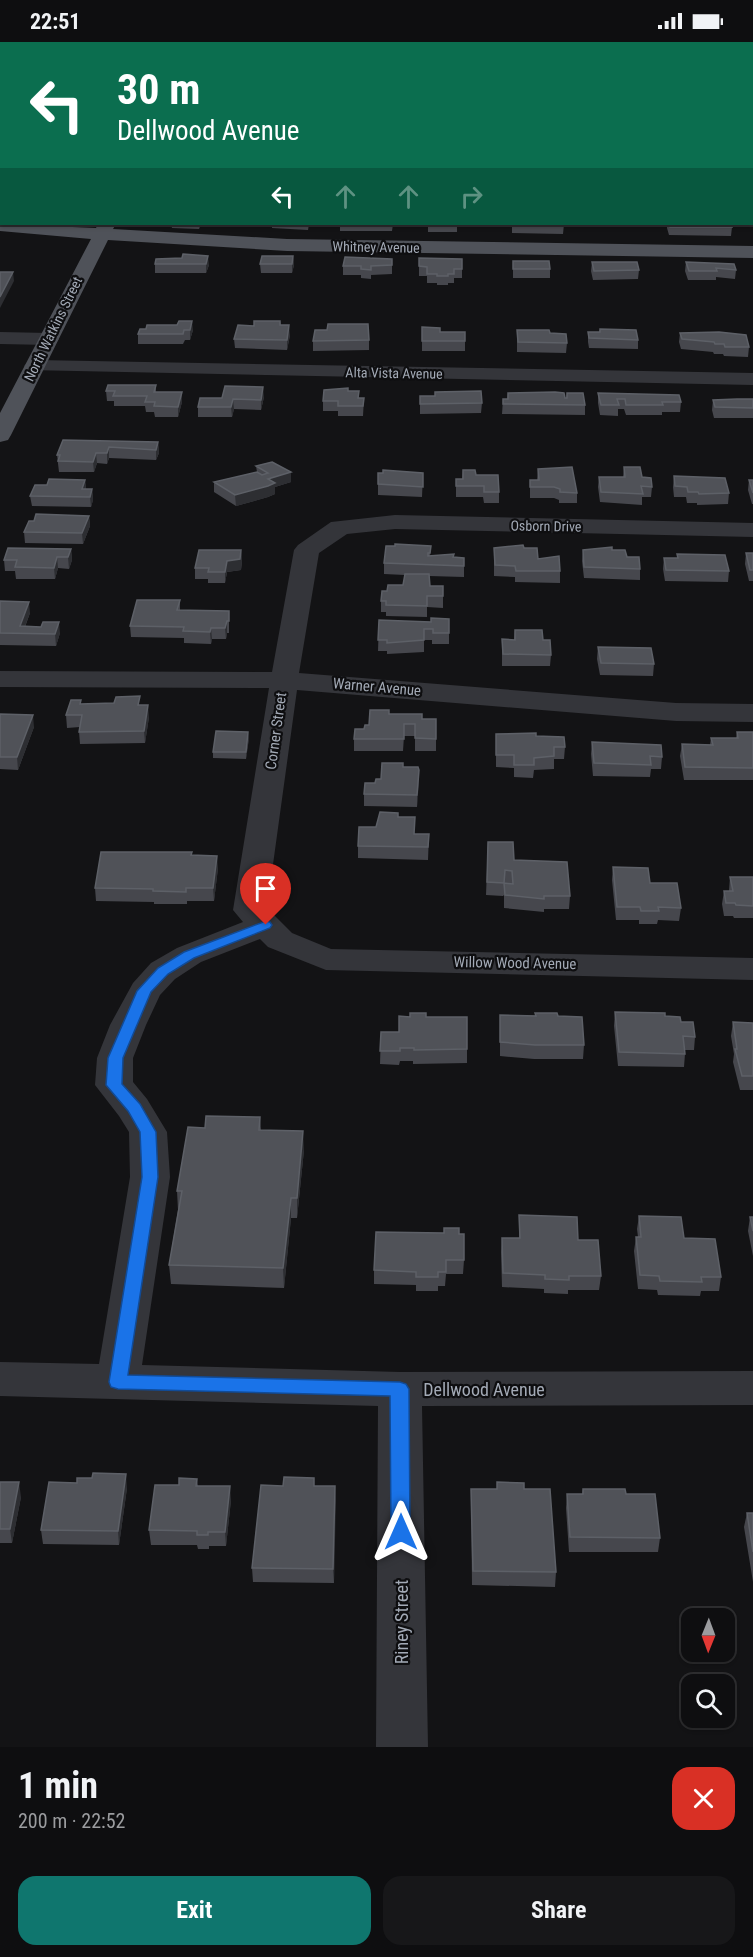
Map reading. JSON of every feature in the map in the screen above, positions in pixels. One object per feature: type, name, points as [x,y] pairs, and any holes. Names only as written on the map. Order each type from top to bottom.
[{"type":"main road","name":"Whitney Avenue","points":[[21,225],[104,229],[286,245],[753,252]]},
{"type":"main road","name":"North Watkins Street","points":[[0,435],[104,229]]},
{"type":"street","points":[[0,338],[49,339]]},
{"type":"street","name":"Alta Vista Avenue","points":[[35,366],[753,379]]},
{"type":"street","name":"Osborn Drive","points":[[340,527],[395,522],[753,530]]},
{"type":"street","name":"Corner Street","points":[[273,933],[250,910],[284,680],[307,550],[340,527]]},
{"type":"street","name":"Warner Avenue","points":[[0,680],[284,680],[676,712],[753,713]]},
{"type":"street","points":[[118,1382],[150,1177],[148,1132],[134,1108],[114,1085],[115,1058],[145,991],[163,971],[189,955],[273,933]]},
{"type":"street","name":"Willow Wood Avenue","points":[[273,933],[326,958],[753,969]]},
{"type":"street","name":"Dellwood Avenue","points":[[0,1378],[400,1389],[753,1388]]},
{"type":"street","name":"Riney Street","points":[[400,1389],[402,1747]]},
{"type":"building","points":[[669,225],[731,225],[732,227],[670,227]]},
{"type":"building","points":[[183,254],[208,256],[206,264],[155,264],[156,259],[182,258]]},
{"type":"building","points":[[262,256],[293,256],[292,264],[260,264]]},
{"type":"building","points":[[345,257],[392,259],[392,265],[371,266],[371,270],[361,269],[361,266],[343,266]]},
{"type":"building","points":[[419,258],[462,259],[462,269],[454,269],[454,274],[448,274],[448,276],[427,274],[427,267],[419,266]]},
{"type":"building","points":[[513,261],[549,261],[550,269],[513,269]]},
{"type":"building","points":[[592,262],[637,262],[639,270],[594,271]]},
{"type":"building","points":[[686,262],[734,264],[736,270],[716,268],[717,271],[689,271]]},
{"type":"building","points":[[0,272],[13,272],[0,297]]},
{"type":"building","points":[[179,321],[192,321],[190,330],[184,330],[183,334],[138,334],[140,329],[146,329],[147,325],[177,325]]},
{"type":"building","points":[[254,321],[280,321],[280,325],[289,325],[287,340],[234,339],[238,325],[254,326]]},
{"type":"building","points":[[328,324],[368,324],[369,340],[313,341],[315,330],[327,330]]},
{"type":"building","points":[[422,327],[440,328],[440,332],[465,332],[465,341],[422,341]]},
{"type":"building","points":[[600,329],[636,330],[638,340],[589,338],[588,332],[600,332]]},
{"type":"building","points":[[517,330],[549,330],[550,333],[566,334],[567,343],[518,342]]},
{"type":"building","points":[[719,332],[746,335],[749,347],[725,347],[724,344],[714,342],[682,339],[680,333]]},
{"type":"building","points":[[108,385],[156,385],[154,392],[182,392],[178,407],[154,406],[155,402],[145,402],[147,396],[113,396],[115,391],[106,391]]},
{"type":"building","points":[[225,386],[263,387],[261,400],[233,399],[231,407],[198,407],[200,398],[222,398]]},
{"type":"building","points":[[348,388],[348,391],[359,391],[358,398],[364,398],[363,406],[338,406],[338,401],[323,401],[324,390]]},
{"type":"building","points":[[481,391],[482,403],[420,404],[420,396],[435,396],[435,392]]},
{"type":"building","points":[[508,393],[564,393],[565,398],[567,398],[567,393],[583,393],[585,405],[503,404],[503,399],[508,399]]},
{"type":"building","points":[[598,393],[679,395],[681,402],[662,402],[663,405],[626,405],[625,399],[617,399],[619,405],[601,405]]},
{"type":"building","points":[[753,399],[753,408],[715,407],[713,400]]},
{"type":"building","points":[[63,440],[158,442],[156,450],[109,447],[107,453],[96,453],[93,462],[58,461],[60,455],[57,455]]},
{"type":"building","points":[[272,462],[291,472],[268,479],[275,483],[268,486],[235,495],[214,482],[257,472],[262,475],[268,473],[256,466]]},
{"type":"building","points":[[572,467],[577,493],[560,492],[560,489],[554,487],[530,487],[530,480],[539,480],[538,469]]},
{"type":"building","points":[[624,467],[640,467],[642,477],[651,478],[652,487],[641,486],[643,494],[601,492],[599,477],[625,477]]},
{"type":"building","points":[[383,470],[423,473],[423,487],[378,484],[378,473],[383,473]]},
{"type":"building","points":[[463,470],[475,470],[476,475],[498,475],[499,492],[484,492],[484,486],[456,486],[456,479],[463,479]]},
{"type":"building","points":[[674,476],[725,478],[729,493],[688,492],[687,487],[675,486]]},
{"type":"building","points":[[49,479],[85,480],[82,489],[92,489],[90,497],[30,496],[35,485],[47,485]]},
{"type":"building","points":[[749,480],[753,480],[753,493]]},
{"type":"building","points":[[36,514],[89,516],[82,533],[24,532],[29,521],[34,521]]},
{"type":"building","points":[[395,544],[431,546],[428,556],[454,554],[453,557],[464,558],[464,566],[384,563],[386,546],[395,546]]},
{"type":"building","points":[[523,545],[524,548],[537,548],[538,559],[559,556],[560,571],[516,571],[515,566],[495,565],[494,548]]},
{"type":"building","points":[[612,547],[612,550],[625,550],[627,557],[639,557],[640,569],[584,567],[583,550]]},
{"type":"building","points":[[8,548],[71,549],[68,557],[57,557],[54,568],[15,567],[17,560],[4,560]]},
{"type":"building","points":[[199,550],[241,550],[240,559],[227,561],[225,572],[208,572],[209,568],[195,568]]},
{"type":"building","points":[[746,553],[753,553],[753,570],[750,570]]},
{"type":"building","points":[[677,554],[725,555],[729,571],[666,570],[664,558],[678,558]]},
{"type":"building","points":[[405,574],[429,574],[430,586],[443,586],[443,596],[427,596],[427,606],[386,605],[386,601],[381,601],[382,591],[387,591],[388,585],[403,585]]},
{"type":"building","points":[[137,600],[180,600],[177,610],[229,611],[229,621],[225,628],[211,628],[210,632],[183,631],[184,627],[130,626]]},
{"type":"building","points":[[0,601],[29,602],[20,626],[41,627],[43,622],[59,622],[55,634],[0,633]]},
{"type":"building","points":[[431,618],[449,619],[449,633],[433,633],[433,629],[424,629],[424,640],[387,643],[387,640],[378,640],[379,620],[431,622]]},
{"type":"building","points":[[515,630],[542,630],[543,640],[550,640],[551,655],[503,654],[502,639],[515,640]]},
{"type":"building","points":[[598,647],[651,648],[654,664],[601,663]]},
{"type":"building","points":[[140,696],[138,705],[148,705],[144,731],[79,732],[82,715],[66,715],[71,700],[81,700],[80,704],[114,703],[116,697]]},
{"type":"building","points":[[370,710],[389,710],[389,714],[422,714],[422,719],[436,719],[436,739],[415,738],[415,724],[404,724],[404,739],[354,739],[355,729],[364,729],[365,725],[369,725]]},
{"type":"building","points":[[0,714],[33,715],[17,757],[0,757]]},
{"type":"building","points":[[216,731],[248,732],[246,752],[213,752]]},
{"type":"building","points":[[737,732],[753,732],[753,768],[685,767],[682,744],[713,745],[711,738],[738,738]]},
{"type":"building","points":[[536,733],[536,736],[564,737],[565,747],[554,747],[554,756],[534,758],[534,765],[514,765],[514,755],[496,755],[496,734]]},
{"type":"building","points":[[592,742],[661,745],[662,757],[650,756],[651,765],[594,763]]},
{"type":"building","points":[[382,763],[403,763],[403,767],[418,767],[417,795],[364,794],[365,783],[375,783],[376,779],[381,779]]},
{"type":"building","points":[[380,812],[398,813],[398,817],[415,817],[414,834],[429,834],[428,847],[358,846],[359,827],[376,827]]},
{"type":"building","points":[[488,842],[513,842],[514,860],[567,862],[570,896],[544,896],[544,899],[505,895],[504,883],[487,882]],"holes":[[[505,870],[512,871],[513,884],[504,883]]]},
{"type":"building","points":[[101,852],[192,852],[191,855],[217,856],[213,888],[186,888],[186,892],[95,888]]},
{"type":"building","points":[[613,867],[648,868],[650,883],[677,883],[681,908],[658,907],[659,911],[641,911],[640,907],[617,907]]},
{"type":"building","points":[[730,877],[753,877],[753,906],[726,903],[724,891],[733,891]]},
{"type":"building","points":[[615,1012],[665,1013],[665,1016],[680,1017],[681,1022],[693,1022],[695,1037],[683,1036],[685,1054],[619,1052]]},
{"type":"building","points":[[410,1013],[426,1013],[426,1017],[467,1017],[467,1049],[400,1048],[400,1051],[380,1051],[381,1032],[399,1032],[399,1016],[410,1017]]},
{"type":"building","points":[[535,1013],[557,1013],[558,1016],[582,1017],[584,1045],[500,1042],[500,1015],[536,1016]]},
{"type":"building","points":[[733,1022],[753,1023],[753,1076],[742,1076],[735,1049],[737,1049]]},
{"type":"building","points":[[206,1116],[260,1117],[259,1130],[303,1131],[297,1198],[291,1198],[283,1268],[169,1265],[182,1191],[177,1191],[188,1127],[205,1128]]},
{"type":"building","points":[[519,1215],[577,1217],[578,1240],[598,1240],[601,1276],[569,1276],[569,1280],[545,1279],[545,1275],[503,1273],[502,1238],[520,1238]]},
{"type":"building","points":[[639,1216],[681,1217],[684,1238],[715,1239],[721,1277],[701,1277],[702,1282],[660,1281],[659,1276],[640,1275],[636,1237],[641,1237]]},
{"type":"building","points":[[444,1228],[459,1228],[459,1234],[464,1234],[464,1260],[446,1260],[446,1272],[438,1272],[438,1277],[416,1277],[416,1272],[374,1270],[376,1232],[444,1233]]},
{"type":"building","points":[[93,1473],[126,1474],[118,1531],[41,1530],[49,1482],[77,1483],[77,1478],[92,1478]]},
{"type":"building","points":[[284,1477],[314,1478],[314,1486],[335,1486],[333,1569],[252,1568],[261,1485],[283,1486]]},
{"type":"building","points":[[179,1478],[197,1479],[196,1486],[230,1486],[225,1532],[208,1532],[208,1535],[197,1535],[197,1531],[149,1530],[155,1485],[179,1485]]},
{"type":"building","points":[[0,1482],[19,1482],[10,1529],[0,1529]]},
{"type":"building","points":[[497,1482],[524,1483],[524,1489],[550,1489],[556,1572],[473,1571],[471,1489],[497,1489]]},
{"type":"building","points":[[583,1489],[625,1489],[626,1494],[655,1494],[660,1538],[570,1537],[567,1494],[583,1494]]},
{"type":"building","points":[[747,1513],[753,1513],[753,1552]]},
{"type":"route","points":[[266,925],[189,955],[163,971],[145,991],[115,1058],[114,1085],[134,1108],[148,1132],[150,1177],[118,1382],[400,1389],[401,1532]]}]
